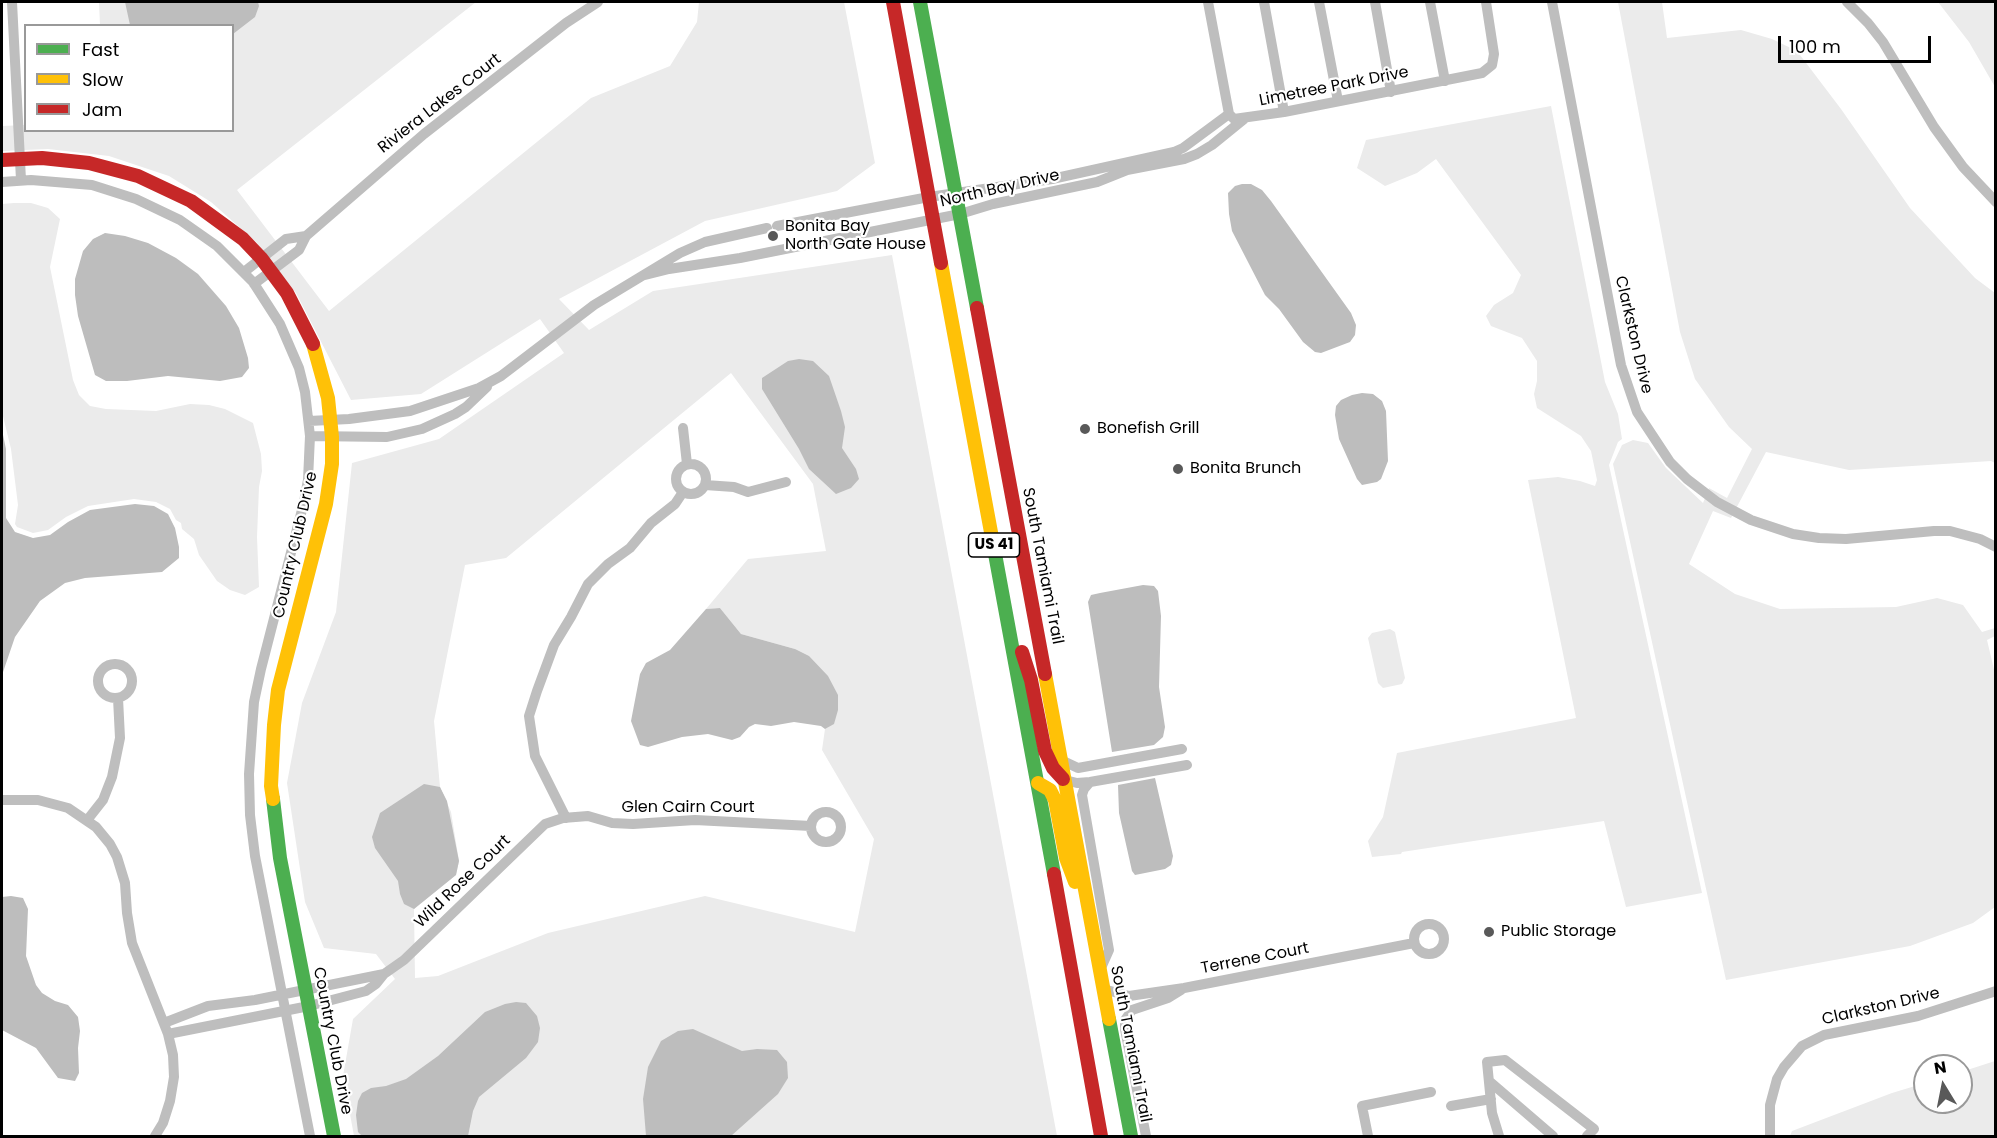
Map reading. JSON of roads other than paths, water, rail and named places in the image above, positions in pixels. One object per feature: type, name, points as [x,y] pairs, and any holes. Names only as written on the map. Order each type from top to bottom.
[{"type":"main road","name":"US 41","points":[[893,2],[1038,783],[1101,1137]]},
{"type":"main road","name":"South Tamiami Trail","points":[[920,2],[1131,1137]]},
{"type":"main road","name":"Country Club Drive","points":[[2,160],[42,158],[89,163],[138,176],[170,189],[212,215],[243,239],[272,272],[296,308],[311,338],[322,370],[332,437],[328,497],[279,690],[271,761],[274,822],[334,1137]]},
{"type":"main road","points":[[1004,603],[1031,680],[1045,751],[1053,768],[1065,780]]},
{"type":"main road","points":[[1038,783],[1050,790],[1054,800],[1066,858],[1089,916]]},
{"type":"street","points":[[12,2],[21,180]]},
{"type":"street","name":"Riviera Lakes Court","points":[[254,284],[299,250],[306,236],[424,134],[566,23],[598,2]]},
{"type":"street","points":[[1208,2],[1229,114]]},
{"type":"street","points":[[1263,2],[1284,112]]},
{"type":"street","points":[[1319,2],[1338,102]]},
{"type":"street","points":[[1375,2],[1391,92]]},
{"type":"street","points":[[1430,2],[1445,81]]},
{"type":"street","name":"Limetree Park Drive","points":[[1229,114],[1234,119],[1244,119],[1482,73],[1492,65],[1493,44],[1486,2]]},
{"type":"street","name":"Clarkston Drive","points":[[1552,2],[1621,365],[1637,412],[1670,462],[1687,479],[1717,502],[1751,520],[1793,534],[1846,539],[1950,531],[1980,539],[1995,547]]},
{"type":"street","points":[[1847,2],[1864,18],[1883,42],[1934,127],[1963,167],[1995,202]]},
{"type":"street","name":"North Bay Drive","points":[[310,436],[387,436],[434,425],[466,407],[495,380],[594,305],[698,244],[772,227],[929,197],[1052,179],[1174,152],[1183,148],[1229,114]]},
{"type":"street","name":"North Bay Drive","points":[[645,275],[960,214],[993,204],[1097,182],[1127,170],[1184,159],[1209,147],[1244,119]]},
{"type":"street","points":[[1201,135],[1209,147]]},
{"type":"street","name":"Country Club Drive","points":[[2,182],[21,180],[81,183],[159,208],[198,232],[217,246],[244,272],[266,301],[290,346],[305,392],[309,421],[310,467],[304,502],[254,702],[250,747],[250,814],[255,856],[310,1137]]},
{"type":"street","name":"Riviera Lakes Court","points":[[244,272],[286,239],[306,236]]},
{"type":"street","name":"North Bay Drive","points":[[309,421],[410,411],[479,388],[495,380]]},
{"type":"street","points":[[683,428],[687,464]]},
{"type":"street","points":[[687,464],[702,468],[707,479],[705,485],[696,494],[683,492],[679,488],[676,477],[682,467],[687,464]]},
{"type":"street","points":[[705,485],[734,487],[748,492],[786,482]]},
{"type":"street","points":[[566,818],[535,756],[529,716],[537,691],[554,645],[588,584],[608,564],[630,549],[651,523],[675,504],[683,492]]},
{"type":"street","points":[[88,819],[103,800],[112,777],[120,738],[118,698]]},
{"type":"street","points":[[1061,760],[1078,768],[1182,749]]},
{"type":"street","points":[[1065,780],[1077,783],[1090,782],[1187,765]]},
{"type":"street","points":[[1090,782],[1082,795],[1109,950],[1100,971]]},
{"type":"street","points":[[2,800],[38,800],[68,808],[88,819],[104,835],[117,857],[124,883],[132,943],[168,1034],[174,1065],[167,1112],[155,1137]]},
{"type":"street","name":"Glen Cairn Court","points":[[566,818],[588,816],[612,823],[633,824],[695,820],[811,826]]},
{"type":"street","name":"Wild Rose Court","points":[[168,1034],[309,1006],[366,991],[404,960],[545,824],[566,818]]},
{"type":"street","name":"Terrene Court","points":[[1103,989],[1129,996],[1184,988],[1413,943]]},
{"type":"street","name":"Wild Rose Court","points":[[164,1023],[208,1006],[384,974]]},
{"type":"street","points":[[1146,1137],[1125,1020],[1132,1010],[1168,998],[1184,988]]},
{"type":"street","name":"Clarkston Drive","points":[[1770,1137],[1770,1105],[1777,1079],[1802,1046],[1824,1035],[1918,1016],[1995,991]]},
{"type":"street","points":[[1499,1137],[1492,1113],[1487,1062],[1505,1060],[1594,1129],[1587,1137]]},
{"type":"street","points":[[1489,1081],[1553,1137]]},
{"type":"street","points":[[1368,1137],[1362,1106],[1431,1092]]},
{"type":"street","points":[[1451,1106],[1491,1099]]},
{"type":"place","name":"Bonita Bay North Gate House","points":[[773,236]]},
{"type":"place","name":"Bonefish Grill","points":[[1085,429]]},
{"type":"place","name":"Bonita Brunch","points":[[1178,469]]},
{"type":"place","name":"Public Storage","points":[[1489,932]]}]
